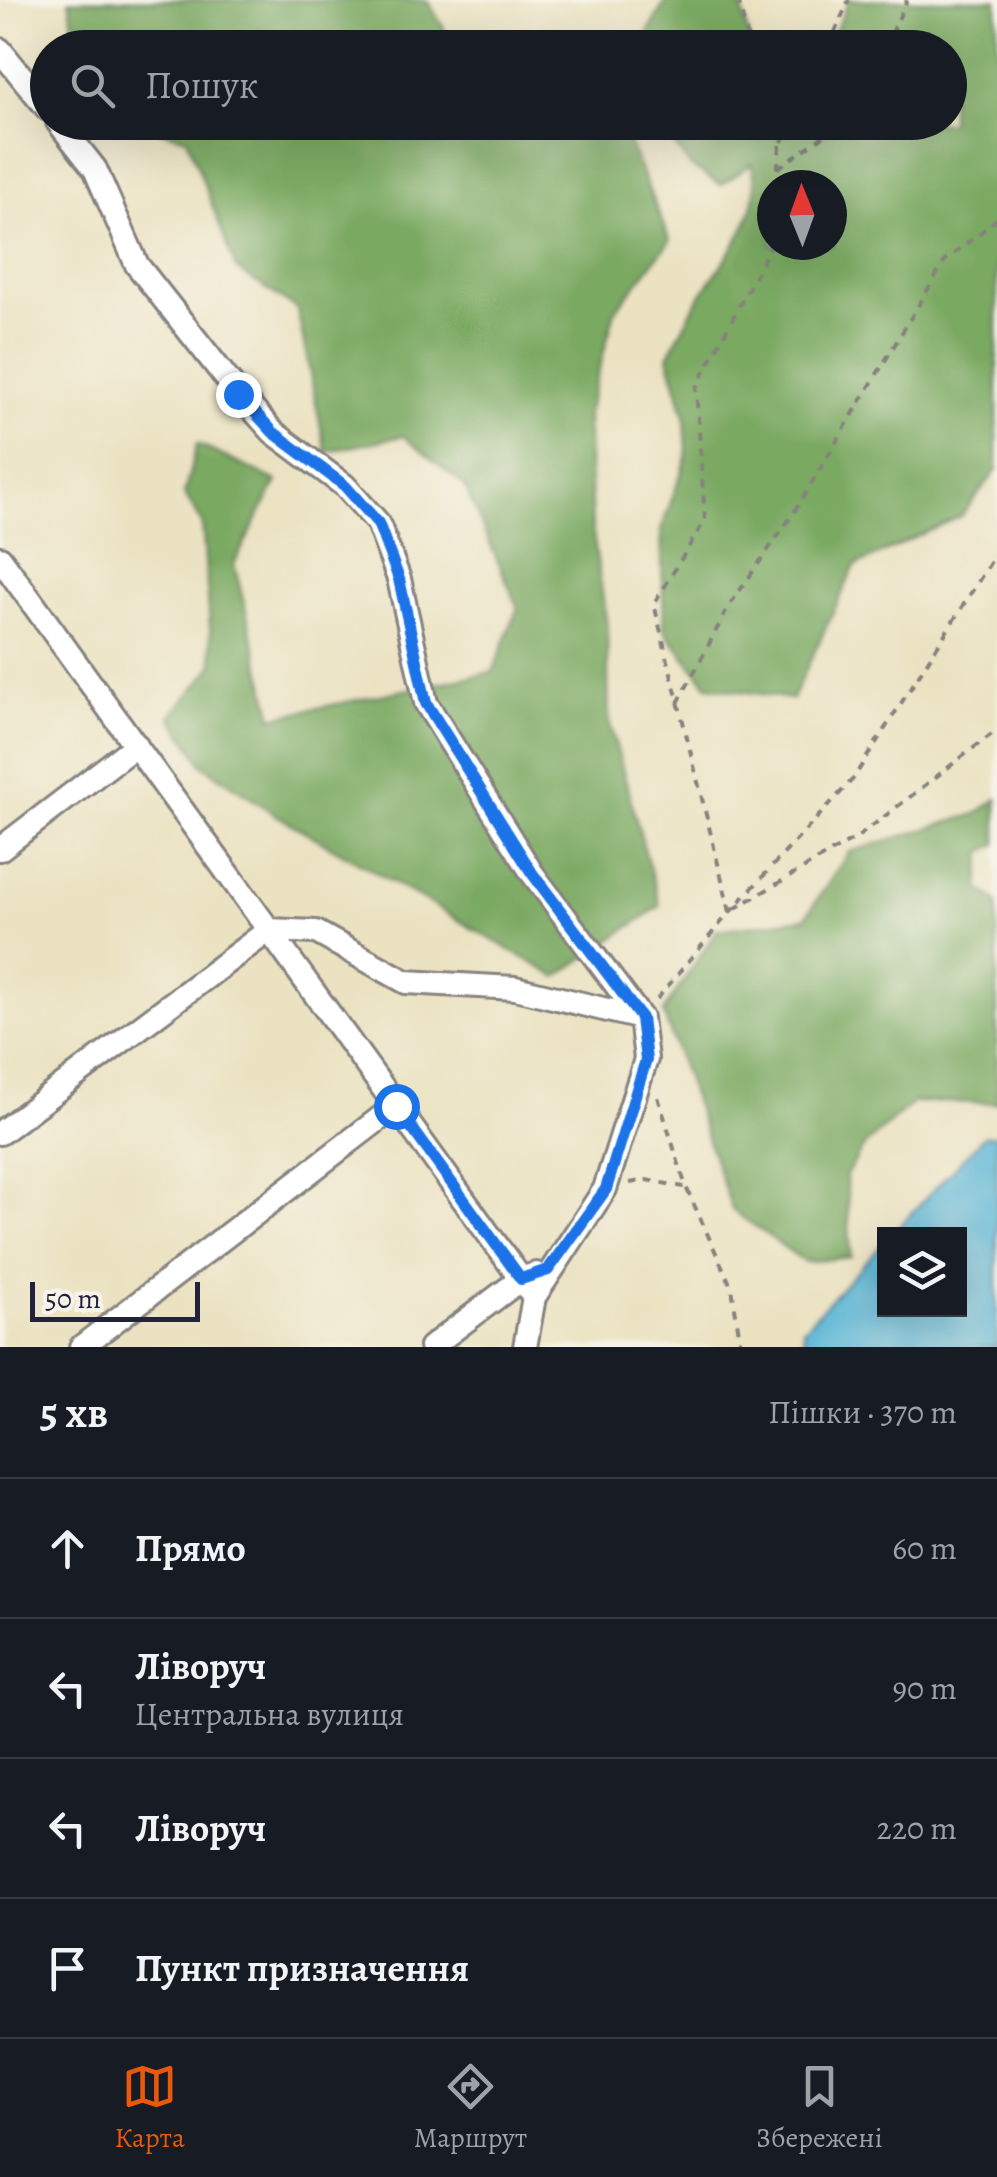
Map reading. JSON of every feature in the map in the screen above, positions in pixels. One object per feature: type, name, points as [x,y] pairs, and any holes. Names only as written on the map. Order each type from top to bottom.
[{"type":"street","points":[[0,50],[30,88]]},
{"type":"street","points":[[73,140],[96,169],[137,266],[227,379],[273,432],[345,486],[378,523],[399,579],[426,703],[532,873],[641,1018],[646,1060],[606,1189],[548,1270],[527,1288],[431,1347]]},
{"type":"street","points":[[5,573],[136,745],[527,1288],[525,1347]]},
{"type":"street","points":[[0,849],[136,745]]},
{"type":"street","points":[[0,1133],[269,930],[316,932],[406,982],[515,988],[641,1018]]},
{"type":"street","points":[[81,1347],[396,1106]]},
{"type":"path","points":[[738,0],[746,30]]},
{"type":"path","points":[[836,30],[850,0]]},
{"type":"path","points":[[893,30],[907,0]]},
{"type":"path","points":[[778,168],[779,140]]},
{"type":"path","points":[[780,146],[782,140]]},
{"type":"path","points":[[778,168],[818,140]]},
{"type":"path","points":[[678,704],[729,606],[793,514],[945,261],[997,219]]},
{"type":"path","points":[[730,912],[710,815],[654,604],[705,520],[696,388],[763,260]]},
{"type":"path","points":[[641,1018],[730,912],[853,779],[997,552]]},
{"type":"path","points":[[730,912],[860,836],[997,730]]},
{"type":"path","points":[[657,1096],[686,1187],[732,1288],[741,1347]]},
{"type":"path","points":[[606,1189],[646,1180],[686,1187]]},
{"type":"green space","points":[[69,0],[427,0],[445,30],[74,30]]},
{"type":"green space","points":[[666,0],[740,0],[747,30],[649,30]]},
{"type":"green space","points":[[849,0],[997,0],[997,470],[961,516],[855,566],[792,699],[708,686],[664,630],[661,530],[687,457],[685,416],[668,356],[748,218],[755,182],[751,164],[721,185],[690,166],[671,140],[967,140],[967,30],[836,30]]},
{"type":"green space","points":[[188,140],[628,140],[670,241],[615,311],[587,414],[592,527],[607,624],[609,720],[660,906],[557,977],[276,815],[203,765],[171,716],[213,666],[202,522],[184,494],[197,444],[277,481],[234,564],[273,717],[493,672],[518,607],[464,485],[403,436],[326,452],[297,309],[236,269]]},
{"type":"green space","points":[[997,799],[997,844],[983,852],[979,888],[997,902],[997,1103],[914,1102],[865,1145],[846,1175],[851,1257],[805,1262],[732,1210],[663,1012],[717,930],[805,918],[849,852],[976,814]]},
{"type":"water","points":[[997,1135],[997,1347],[804,1347],[803,1329],[877,1250],[877,1317],[967,1317],[967,1227],[899,1227],[984,1136]]},
{"type":"route","points":[[238,394],[273,432],[345,486],[378,523],[399,579],[426,703],[532,873],[641,1018],[646,1060],[606,1189],[548,1270],[521,1279],[396,1106]]}]
